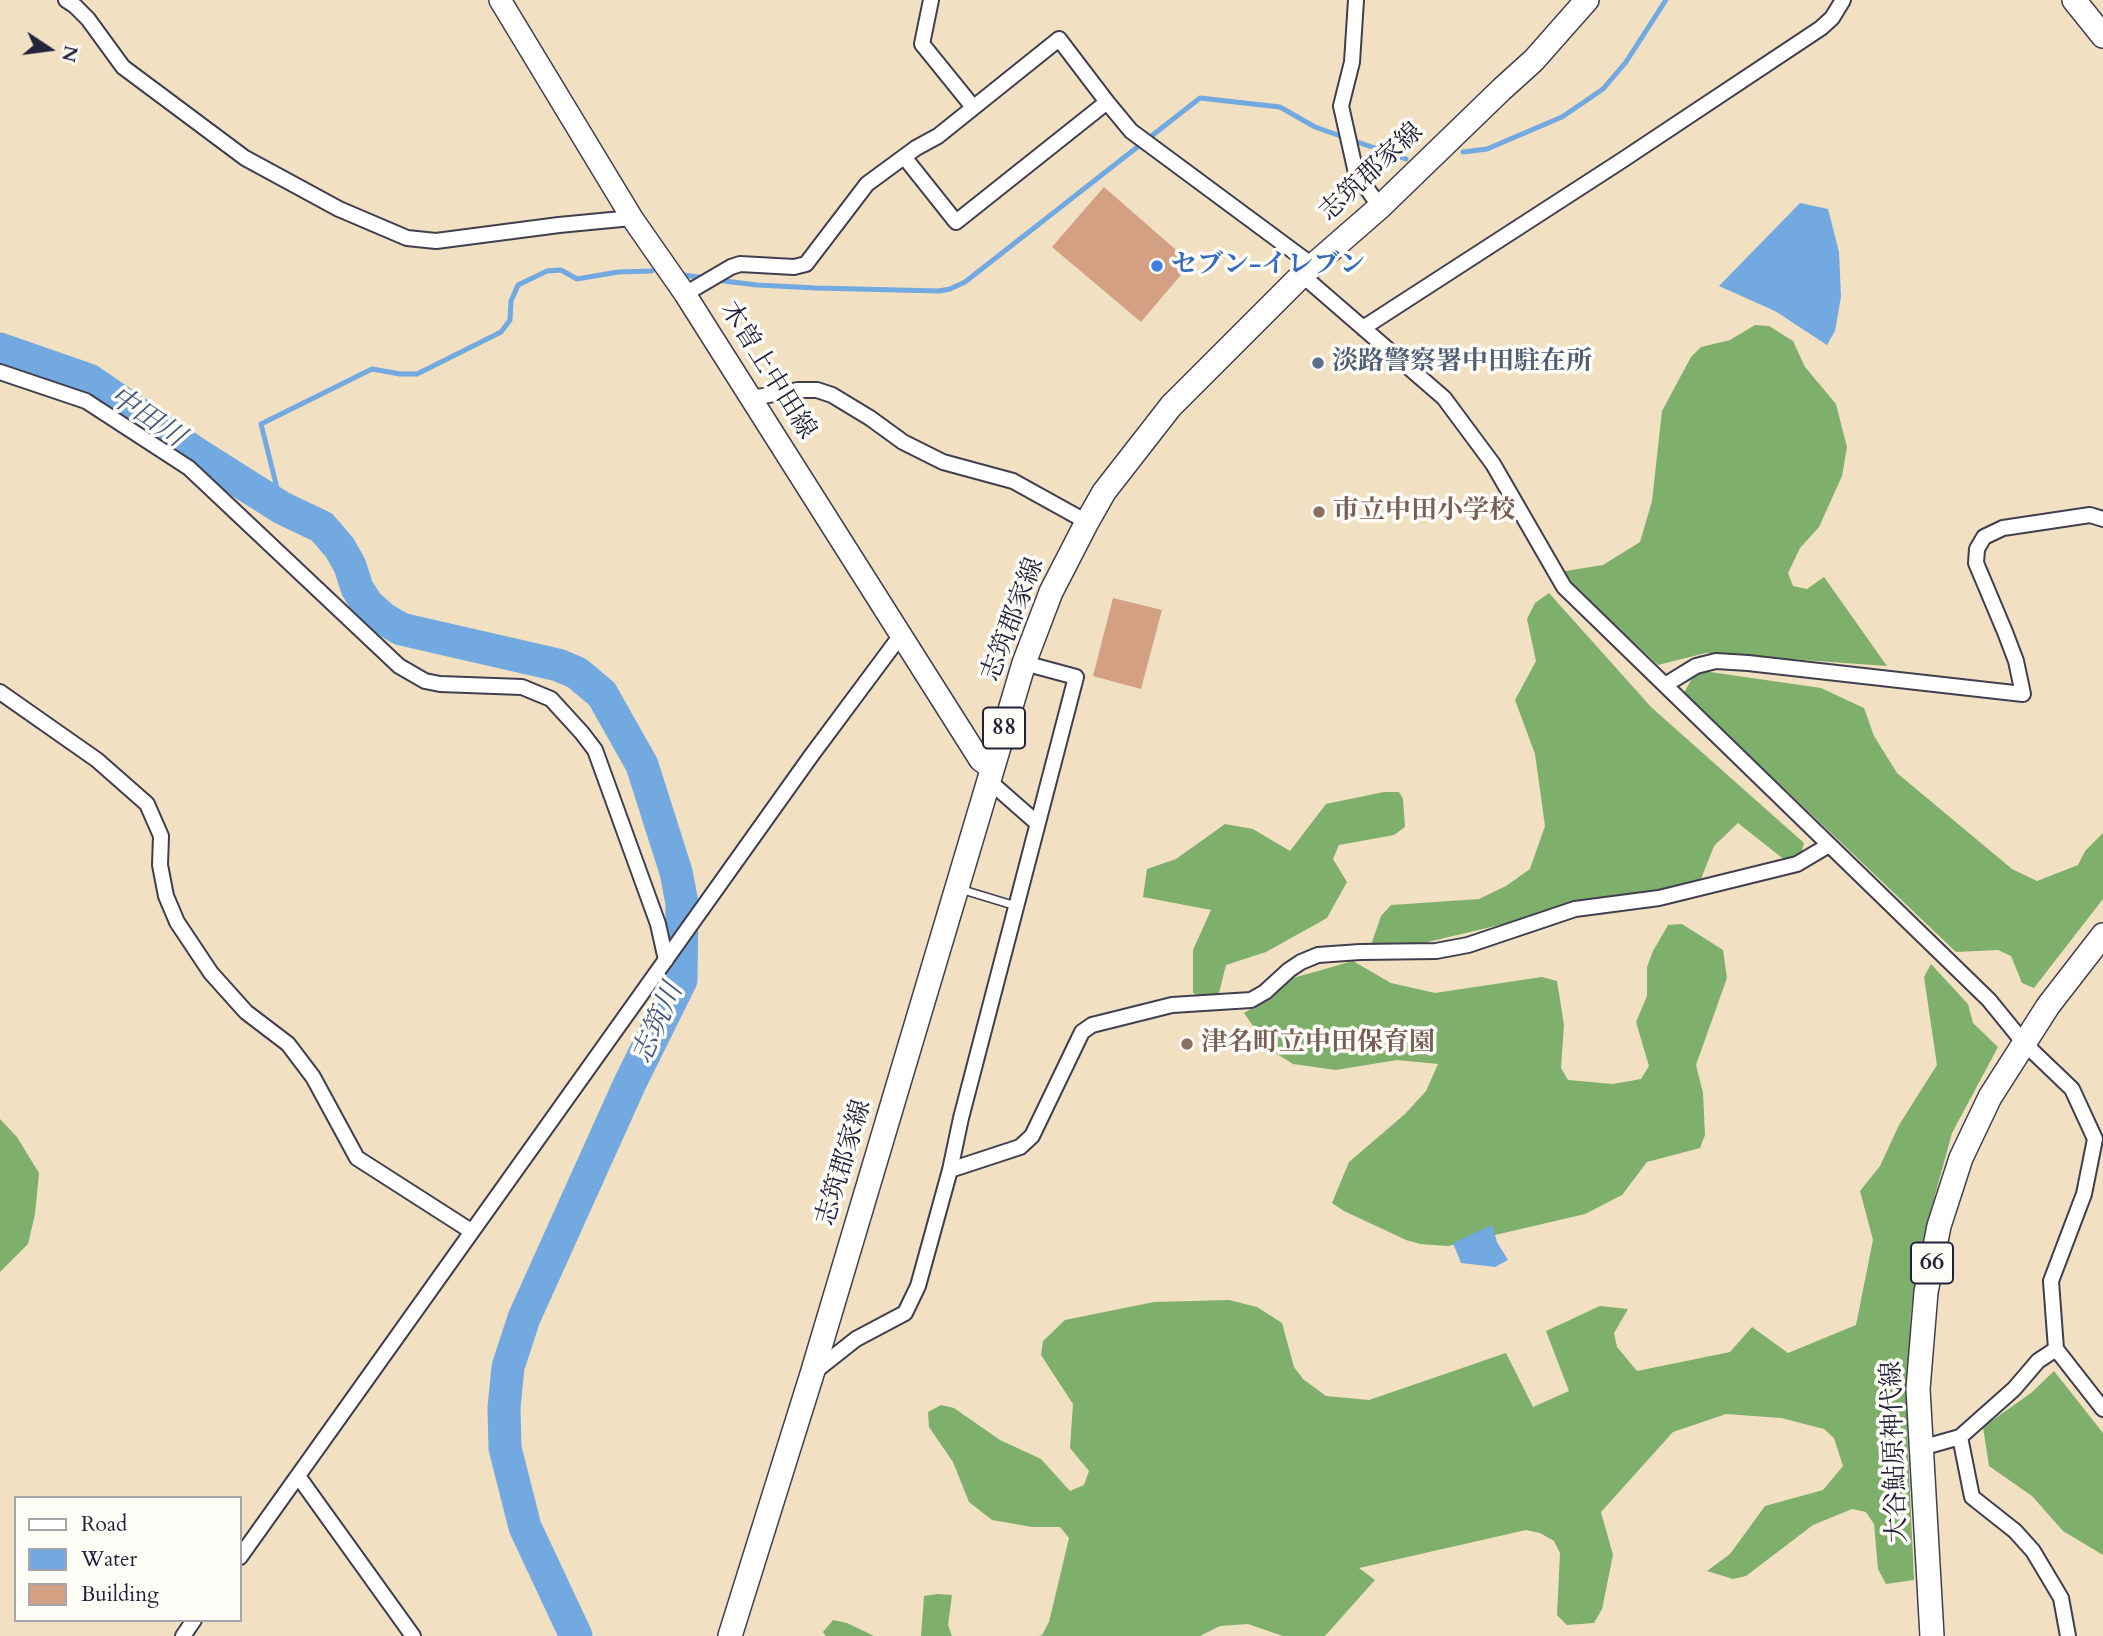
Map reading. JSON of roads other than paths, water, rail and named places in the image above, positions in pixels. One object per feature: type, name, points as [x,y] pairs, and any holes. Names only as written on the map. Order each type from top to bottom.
[{"type":"main road","name":"木曽上中田線","points":[[500,0],[632,218],[685,295],[990,774]]},
{"type":"main road","name":"志筑郡家線","points":[[730,1636],[1024,663],[1051,592],[1087,522],[1104,492],[1171,406],[1307,270],[1380,207],[1534,60],[1587,0]]},
{"type":"main road","points":[[2074,0],[2103,36]]},
{"type":"main road","name":"大谷鮎原神代線","points":[[1932,1636],[1918,1388],[1926,1292],[1938,1226],[1967,1146],[1990,1097],[2048,1006],[2103,935]]},
{"type":"street","points":[[66,0],[84,6],[122,67],[245,158],[339,209],[407,238],[436,240],[632,218]]},
{"type":"street","points":[[931,0],[922,44],[973,107]]},
{"type":"street","points":[[1356,0],[1352,62],[1341,106],[1356,173],[1380,207]]},
{"type":"street","points":[[1363,328],[1821,28],[1832,18],[1843,0]]},
{"type":"street","points":[[685,295],[740,264],[794,267],[806,264],[867,184],[916,148],[938,136],[1059,39],[1131,131],[1307,270],[1363,328],[1444,398],[1493,464],[1564,587],[1989,1000],[2024,1043],[2072,1088],[2095,1139],[2084,1194],[2051,1281],[2056,1349],[2103,1409]]},
{"type":"street","points":[[905,158],[956,222],[1107,102]]},
{"type":"street","points":[[0,372],[86,401],[189,468],[399,666],[425,681],[522,687],[551,699],[595,750],[668,958]]},
{"type":"street","points":[[751,398],[798,390],[817,390],[832,395],[903,442],[943,462],[1013,481],[1087,522]]},
{"type":"street","points":[[1665,684],[1696,666],[1716,662],[1762,664],[2023,694],[2009,641],[1976,563],[1977,549],[1984,537],[2003,528],[2090,515],[2103,519]]},
{"type":"street","points":[[242,1554],[693,920],[901,635]]},
{"type":"street","points":[[811,1374],[856,1339],[905,1313],[918,1286],[1076,677],[1024,663]]},
{"type":"street","points":[[0,692],[97,760],[147,803],[161,836],[160,865],[166,896],[177,922],[211,973],[246,1012],[288,1044],[313,1077],[358,1158],[471,1231]]},
{"type":"street","points":[[990,774],[1037,823]]},
{"type":"street","points":[[950,1170],[1020,1147],[1032,1136],[1082,1032],[1092,1025],[1172,1005],[1251,1000],[1265,992],[1289,970],[1314,956],[1360,952],[1436,951],[1468,945],[1575,909],[1659,898],[1797,864],[1829,845]]},
{"type":"street","points":[[1921,1448],[1960,1437],[2014,1389],[2038,1361],[2056,1349]]},
{"type":"street","points":[[1960,1437],[1972,1497],[2015,1531],[2034,1551],[2061,1598],[2068,1636]]},
{"type":"street","points":[[298,1476],[413,1636]]},
{"type":"lane","points":[[956,887],[1016,906]]},
{"type":"water","points":[[1800,203],[1828,209],[1839,252],[1841,297],[1835,331],[1827,345],[1775,311],[1719,286]]},
{"type":"water","points":[[1492,1225],[1497,1242],[1508,1260],[1495,1267],[1461,1263],[1453,1243]]},
{"type":"waterway","points":[[1463,152],[1487,149],[1562,117],[1603,89],[1626,62],[1666,0]]},
{"type":"waterway","points":[[716,280],[816,288],[950,289],[965,282],[1200,98],[1280,107],[1315,127],[1406,159]]},
{"type":"waterway","points":[[282,508],[261,424],[372,369],[417,374],[501,332],[510,320],[511,301],[518,285],[547,271],[561,270],[577,279],[618,272],[652,271]]},
{"type":"waterway","points":[[683,275],[706,278]]},
{"type":"waterway","name":"志筑川","points":[[0,349],[89,380],[282,508],[322,527],[340,548],[367,604],[401,629],[558,665],[577,673],[602,694],[642,765],[676,872],[682,903],[681,980],[630,1083],[524,1318],[508,1367],[504,1408],[505,1448],[525,1527],[576,1636]]},
{"type":"place","name":"セブン-イレブン","points":[[1157,266]]},
{"type":"place","name":"淡路警察署中田駐在所","points":[[1318,363]]},
{"type":"place","name":"市立中田小学校","points":[[1319,512]]},
{"type":"place","name":"津名町立中田保育園","points":[[1187,1044]]},
{"type":"water label","name":"中田川","points":[[146,418]]}]
